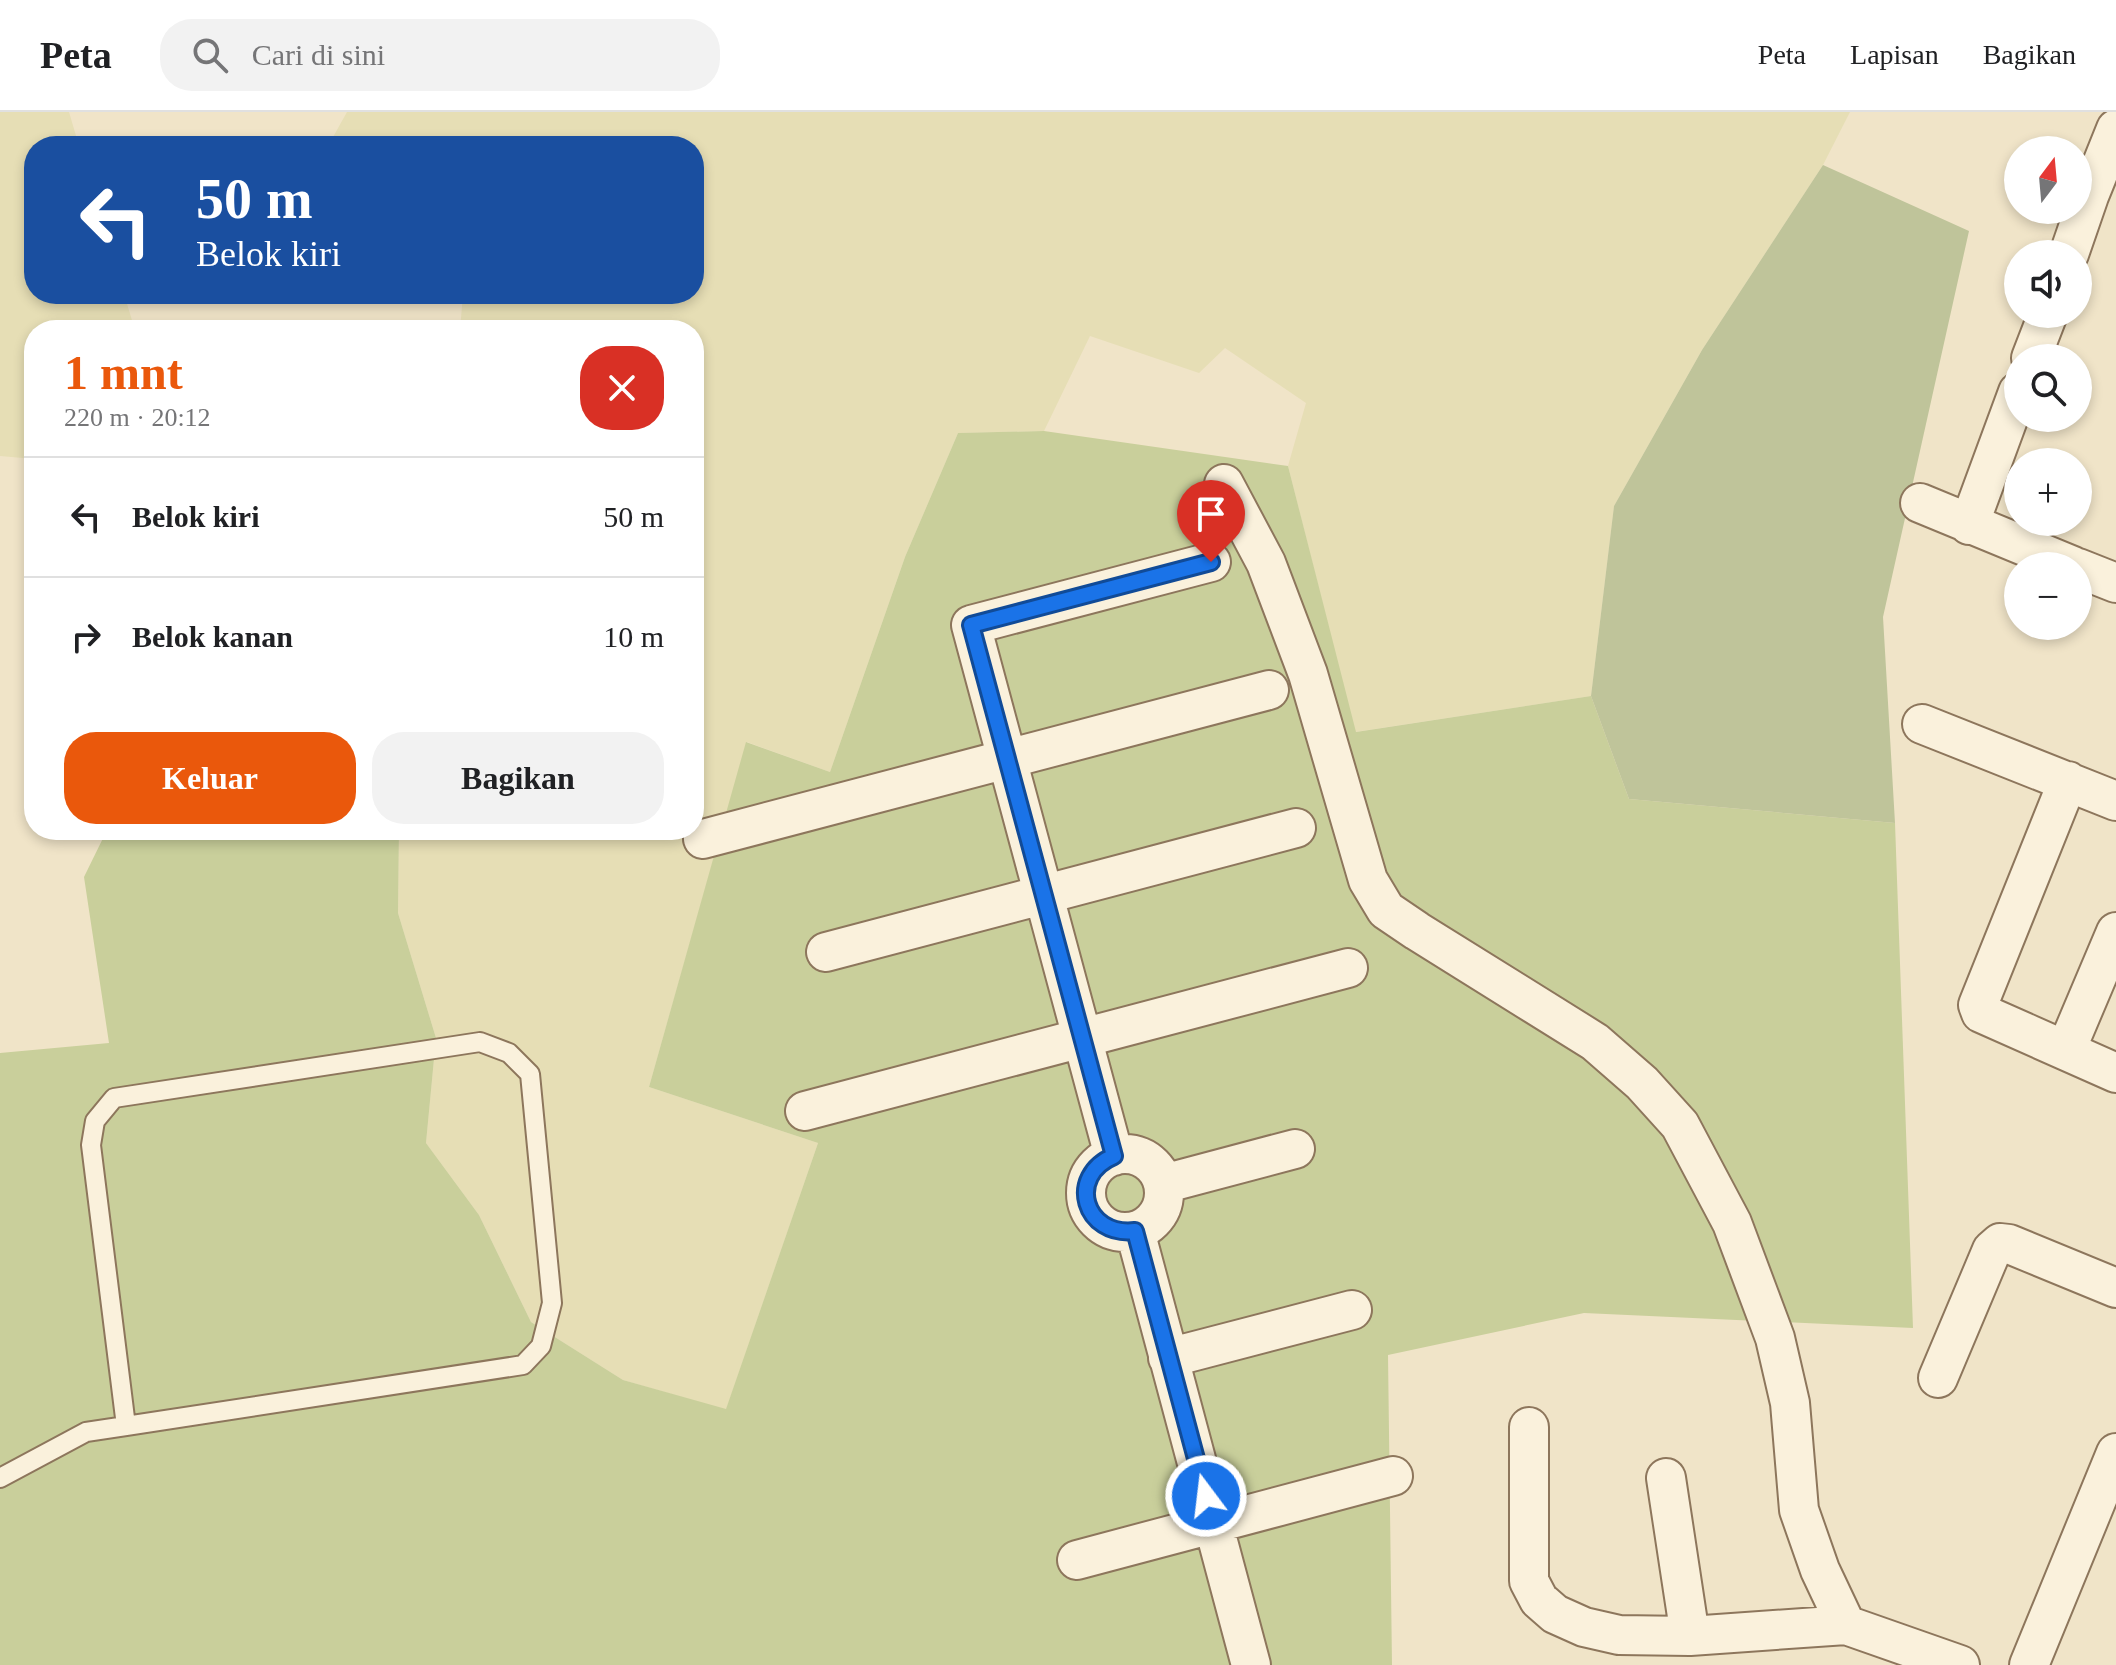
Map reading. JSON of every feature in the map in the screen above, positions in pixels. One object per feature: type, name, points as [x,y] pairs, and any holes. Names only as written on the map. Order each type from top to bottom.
[{"type":"street","points":[[2078,240],[2102,204],[2116,129]]},
{"type":"street","points":[[1969,525],[2004,430]]},
{"type":"street","points":[[1224,484],[1266,563],[1303,660],[1368,880],[1386,910],[1595,1042],[1642,1083],[1680,1125],[1699,1158],[1732,1223],[1775,1338],[1790,1403],[1799,1510],[1820,1570],[1846,1625]]},
{"type":"street","points":[[1920,503],[2038,552]]},
{"type":"street","points":[[1114,1156],[971,625],[1211,562]]},
{"type":"street","points":[[2092,573],[2116,583]]},
{"type":"street","points":[[704,839],[1269,690]]},
{"type":"street","points":[[1922,724],[2116,801]]},
{"type":"street","points":[[2068,781],[1978,1005],[1981,1013],[2116,1073]]},
{"type":"street","points":[[826,952],[1296,828]]},
{"type":"street","points":[[2066,1050],[2116,932]]},
{"type":"street","points":[[805,1111],[1348,968]]},
{"type":"street","points":[[1163,1184],[1295,1149]]},
{"type":"street","points":[[1114,1156],[1139,1157],[1158,1173],[1163,1184],[1164,1196],[1155,1218],[1135,1231],[1123,1232],[1100,1224],[1087,1204],[1088,1180],[1103,1161],[1114,1156]]},
{"type":"street","points":[[1135,1231],[1251,1665]]},
{"type":"street","points":[[1938,1378],[1992,1250],[2000,1243],[2116,1288]]},
{"type":"street","points":[[1168,1358],[1352,1310]]},
{"type":"street","points":[[1529,1427],[1529,1581],[1539,1600],[1555,1614],[1584,1627],[1619,1635],[1690,1636],[1846,1625],[1960,1665]]},
{"type":"street","points":[[1077,1560],[1393,1476]]},
{"type":"street","points":[[1666,1478],[1690,1636]]},
{"type":"street","points":[[2029,1665],[2111,1478]]},
{"type":"lane","points":[[0,1478],[86,1432],[126,1426],[523,1365],[541,1346],[552,1303],[530,1074],[509,1053],[480,1042],[114,1098],[95,1121],[91,1145],[126,1426]]},
{"type":"shaded area","points":[[0,112],[69,112],[76,136],[24,136],[24,304],[127,304],[132,320],[24,320],[24,458],[0,456]]},
{"type":"shaded area","points":[[347,112],[1850,112],[1823,165],[1702,350],[1614,506],[1591,696],[1355,732],[1288,466],[1306,403],[1225,348],[1199,373],[1090,336],[1044,431],[958,433],[905,557],[830,772],[747,742],[649,1087],[818,1143],[726,1410],[623,1380],[531,1322],[479,1215],[426,1143],[436,1038],[398,913],[399,840],[704,840],[704,320],[461,320],[462,304],[704,304],[704,136],[334,136]]},
{"type":"green space","points":[[1823,165],[1969,231],[1883,617],[1895,823],[1629,799],[1591,696],[1614,506],[1702,350]]},
{"type":"green space","points":[[1044,431],[1288,466],[1356,732],[1591,696],[1629,799],[1895,823],[1913,1328],[1584,1313],[1388,1355],[1392,1665],[0,1665],[0,1053],[109,1043],[84,877],[102,840],[399,840],[398,913],[436,1038],[426,1143],[479,1215],[531,1322],[623,1380],[726,1409],[818,1143],[649,1087],[746,742],[830,772],[905,557],[958,433]]},
{"type":"route","points":[[1206,1496],[1135,1231],[1111,1230],[1100,1224],[1087,1204],[1088,1180],[1094,1169],[1114,1156],[971,625],[1211,562]]}]
